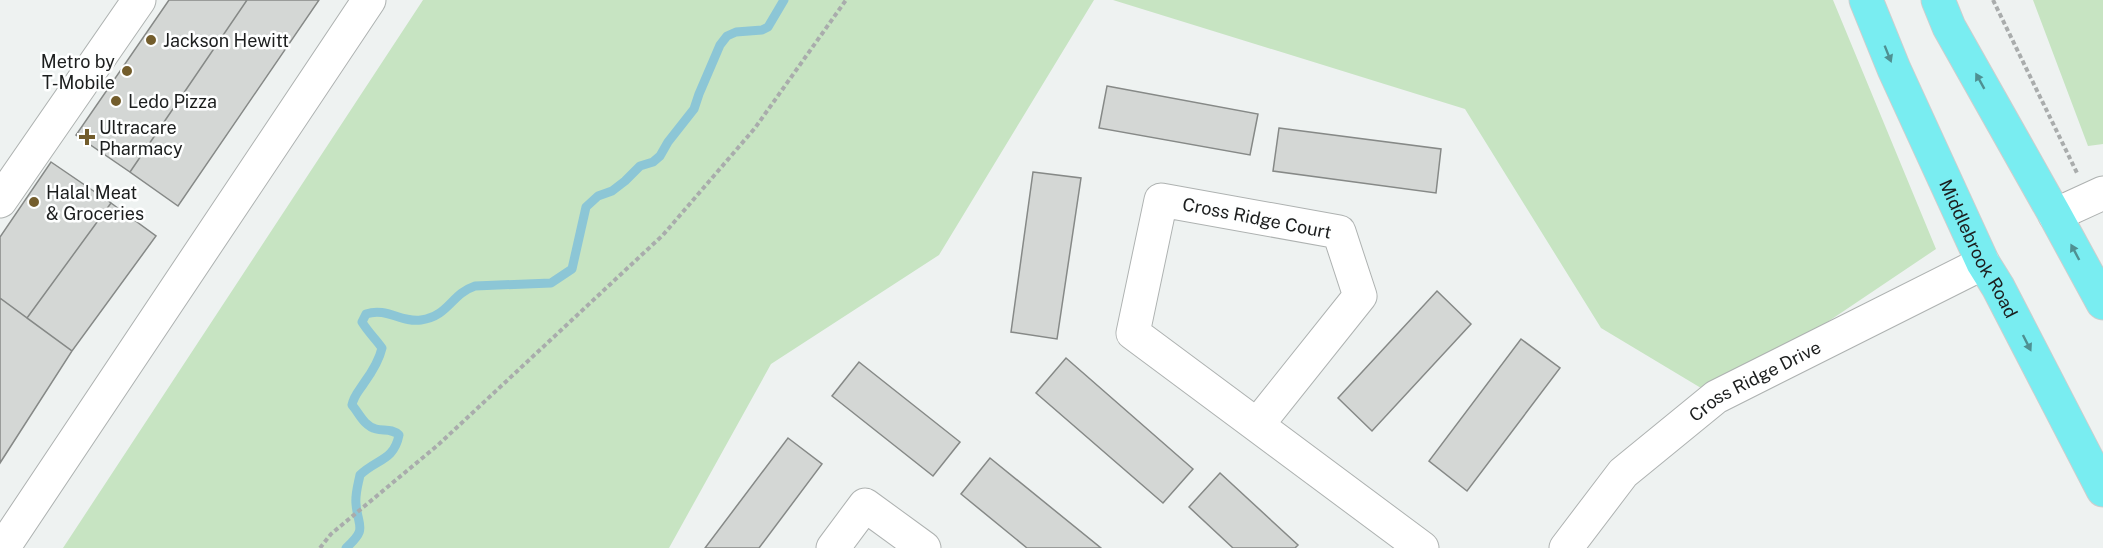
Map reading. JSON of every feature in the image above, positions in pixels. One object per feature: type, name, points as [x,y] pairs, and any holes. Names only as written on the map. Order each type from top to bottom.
[{"type":"main road","name":"Middlebrook Road","points":[[1866,0],[1894,69],[1983,263],[1998,287],[2103,490]]},
{"type":"main road","points":[[1938,0],[1949,27],[2103,303]]},
{"type":"street","points":[[0,201],[138,0]]},
{"type":"street","points":[[3,548],[369,0]]},
{"type":"street","points":[[2055,215],[2096,196]]},
{"type":"street","name":"Cross Ridge Court","points":[[1257,425],[1360,296],[1339,232],[1161,200],[1133,333],[1422,548]]},
{"type":"street","name":"Cross Ridge Drive","points":[[1566,548],[1623,473],[1716,397],[1983,263]]},
{"type":"street","points":[[832,548],[865,505],[924,548]]},
{"type":"path","points":[[320,548],[331,534],[438,445],[663,235],[755,128],[846,0]]},
{"type":"path","points":[[1993,0],[2096,196]]},
{"type":"green space","points":[[423,0],[1094,0],[939,255],[771,364],[669,548],[63,548]]},
{"type":"green space","points":[[1113,0],[1833,0],[1936,249],[1716,397],[1601,328],[1465,109]]},
{"type":"green space","points":[[2033,0],[2103,0],[2103,144],[2088,146]]},
{"type":"building","points":[[169,0],[247,0],[130,172],[76,135]]},
{"type":"building","points":[[247,0],[319,0],[178,206],[130,172]]},
{"type":"building","points":[[1107,86],[1258,114],[1250,155],[1099,128]]},
{"type":"building","points":[[1279,128],[1441,149],[1436,193],[1273,171]]},
{"type":"building","points":[[51,162],[111,203],[27,318],[0,298],[0,237]]},
{"type":"building","points":[[1033,172],[1081,178],[1057,339],[1011,332]]},
{"type":"building","points":[[111,203],[156,236],[72,351],[27,318]]},
{"type":"building","points":[[1437,291],[1471,324],[1372,431],[1338,398]]},
{"type":"building","points":[[0,298],[72,351],[0,463]]},
{"type":"building","points":[[1521,339],[1560,368],[1467,491],[1429,461]]},
{"type":"building","points":[[1066,358],[1193,469],[1163,503],[1036,393]]},
{"type":"building","points":[[859,362],[960,442],[933,476],[832,396]]},
{"type":"building","points":[[788,438],[822,464],[759,548],[705,548]]},
{"type":"building","points":[[990,458],[1101,548],[1027,548],[961,494]]},
{"type":"building","points":[[1220,473],[1298,545],[1295,548],[1233,548],[1189,507]]},
{"type":"waterway","points":[[346,548],[357,536],[360,528],[356,500],[360,475],[389,455],[397,444],[399,435],[372,427],[365,422],[352,405],[355,396],[375,366],[382,348],[362,322],[366,314],[381,312],[421,320],[438,314],[460,294],[475,286],[551,283],[572,269],[586,207],[598,196],[612,191],[640,166],[653,162],[660,156],[694,109],[720,45],[727,36],[736,32],[762,30],[768,27],[784,0]]},
{"type":"place","name":"Jackson Hewitt","points":[[151,40]]},
{"type":"place","name":"Metro by T-Mobile","points":[[127,71]]},
{"type":"place","name":"Ledo Pizza","points":[[116,101]]},
{"type":"place","name":"Ultracare Pharmacy","points":[[87,137]]},
{"type":"place","name":"Halal Meat & Groceries","points":[[34,202]]}]
